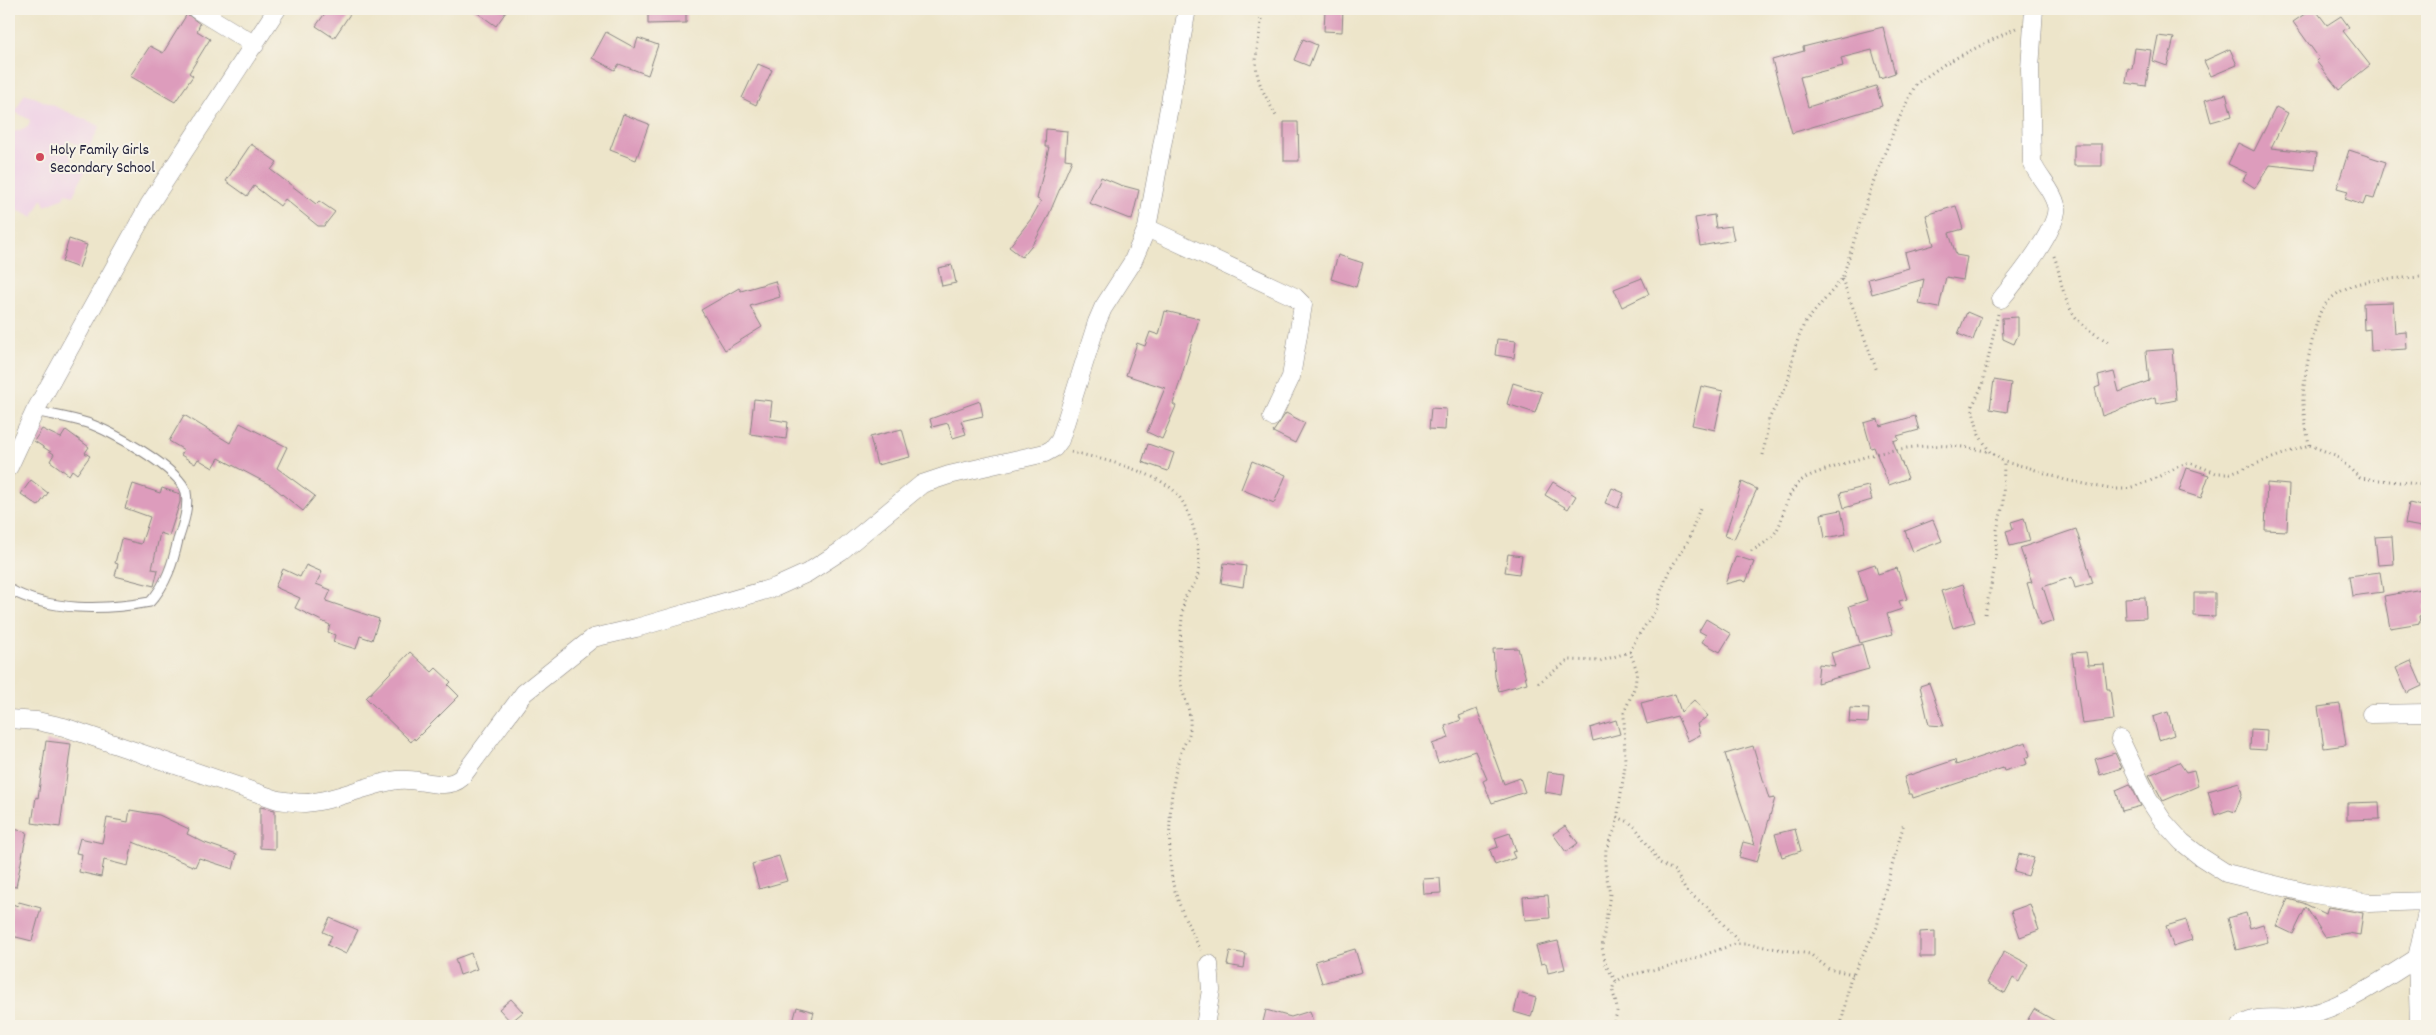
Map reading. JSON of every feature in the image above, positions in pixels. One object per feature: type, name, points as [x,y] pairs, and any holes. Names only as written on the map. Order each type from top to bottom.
[{"type":"street","points":[[196,9],[255,45]]},
{"type":"street","points":[[9,468],[35,411],[149,206],[277,9]]},
{"type":"street","points":[[9,719],[36,721],[64,727],[278,800],[304,803],[331,798],[399,779],[420,779],[449,785],[461,778],[524,693],[593,638],[636,628],[776,587],[807,573],[841,551],[922,484],[948,475],[1045,453],[1054,448],[1060,440],[1078,377],[1097,322],[1103,308],[1132,263],[1146,228],[1187,9]]},
{"type":"street","points":[[2001,299],[2046,240],[2054,223],[2057,208],[2052,193],[2035,171],[2032,162],[2030,69],[2033,14]]},
{"type":"street","points":[[1146,228],[1295,297],[1303,305],[1291,377],[1272,417]]},
{"type":"street","points":[[2372,714],[2427,714]]},
{"type":"street","points":[[2120,739],[2148,798],[2163,821],[2182,842],[2201,857],[2226,872],[2308,893],[2369,903],[2427,901]]},
{"type":"street","points":[[2419,1026],[2417,958],[2427,912]]},
{"type":"street","points":[[2241,1026],[2257,1019],[2293,1018],[2321,1010],[2357,995],[2417,958]]},
{"type":"street","points":[[1206,1026],[1211,990],[1209,964]]},
{"type":"lane","points":[[9,589],[20,596],[49,604],[90,606],[150,602],[161,590],[176,552],[187,509],[185,490],[175,475],[130,443],[88,423],[35,411]]},
{"type":"path","points":[[1260,9],[1262,20],[1256,55],[1256,72],[1276,116]]},
{"type":"path","points":[[1763,455],[1768,419],[1788,382],[1795,347],[1804,324],[1842,279],[1872,185],[1896,125],[1916,84],[1946,63],[2033,14]]},
{"type":"path","points":[[2046,240],[2057,264],[2067,302],[2074,318],[2090,332],[2110,343]]},
{"type":"path","points":[[2309,446],[2303,402],[2320,312],[2333,296],[2351,286],[2390,278],[2406,280],[2427,276]]},
{"type":"path","points":[[1842,279],[1877,371]]},
{"type":"path","points":[[1990,452],[1979,435],[1972,408],[1982,386],[2001,299]]},
{"type":"path","points":[[1751,551],[1772,538],[1783,522],[1789,500],[1796,486],[1804,479],[1863,456],[1907,448],[1940,445],[1966,446],[1990,452],[2004,462],[2027,467],[2065,480],[2110,489],[2126,489],[2150,481],[2181,465],[2191,463],[2216,473],[2230,473],[2309,446],[2335,455],[2360,478],[2372,481],[2427,485]]},
{"type":"path","points":[[1054,448],[1091,456],[1152,476],[1168,485],[1180,497],[1197,539],[1201,565],[1196,580],[1184,599],[1180,661],[1182,687],[1190,710],[1190,732],[1182,751],[1173,787],[1170,830],[1173,883],[1183,913],[1209,964]]},
{"type":"path","points":[[1985,614],[1996,566],[1998,530],[2003,505],[2004,462]]},
{"type":"path","points":[[1616,981],[1606,966],[1602,947],[1610,894],[1605,868],[1606,849],[1616,827],[1618,817],[1625,766],[1624,713],[1635,686],[1637,671],[1630,652],[1636,639],[1657,608],[1658,597],[1668,573],[1688,542],[1700,508]]},
{"type":"path","points":[[1538,683],[1569,660],[1600,661],[1630,652]]},
{"type":"path","points":[[1618,817],[1630,822],[1636,828],[1660,863],[1675,871],[1686,891],[1709,908],[1740,944]]},
{"type":"path","points":[[1840,1026],[1845,999],[1853,974],[1878,927],[1883,898],[1904,823]]},
{"type":"path","points":[[1612,1026],[1617,1010],[1613,987],[1616,981],[1626,976],[1691,961],[1740,944],[1810,954],[1829,969],[1853,974]]},
{"type":"shaded area","name":"Holy Family Girls Secondary School","points":[[25,93],[100,126],[88,150],[70,141],[66,147],[74,165],[85,170],[73,196],[66,193],[64,198],[45,206],[42,199],[33,217],[9,207],[9,130],[14,132],[28,127],[30,120],[15,112]]},
{"type":"building","points":[[328,9],[342,9],[350,14],[334,38],[316,26]]},
{"type":"building","points":[[472,9],[508,9],[496,26]]},
{"type":"building","points":[[648,9],[686,9],[686,23],[648,24]]},
{"type":"building","points":[[1325,9],[1343,9],[1342,32],[1324,31]]},
{"type":"building","points":[[2312,9],[2315,9],[2327,25],[2341,16],[2349,27],[2343,31],[2370,65],[2339,90],[2316,61],[2319,58],[2293,22]]},
{"type":"building","points":[[187,14],[200,24],[197,31],[210,39],[189,73],[193,76],[175,102],[130,76],[150,46],[163,53]]},
{"type":"building","points":[[1883,27],[1895,73],[1880,78],[1872,50],[1841,58],[1843,66],[1800,77],[1808,107],[1876,86],[1882,106],[1792,133],[1772,60],[1804,51],[1803,47]]},
{"type":"building","points":[[606,32],[635,48],[638,38],[658,45],[648,75],[619,64],[615,70],[592,58]]},
{"type":"building","points":[[2158,36],[2174,38],[2167,66],[2153,61]]},
{"type":"building","points":[[1303,39],[1317,45],[1309,66],[1294,60]]},
{"type":"building","points":[[2135,48],[2151,50],[2146,86],[2126,83],[2128,68],[2132,69]]},
{"type":"building","points":[[2230,49],[2237,65],[2211,76],[2204,61]]},
{"type":"building","points":[[758,64],[772,70],[756,105],[742,98]]},
{"type":"building","points":[[2226,94],[2232,116],[2211,122],[2205,100]]},
{"type":"building","points":[[2276,107],[2288,113],[2271,148],[2317,153],[2315,170],[2270,165],[2255,188],[2243,180],[2247,173],[2228,164],[2238,143],[2254,151]]},
{"type":"building","points":[[623,114],[649,124],[636,160],[610,150]]},
{"type":"building","points":[[1284,122],[1298,122],[1299,161],[1284,161]]},
{"type":"building","points":[[1046,129],[1067,131],[1065,159],[1072,160],[1047,219],[1035,241],[1022,257],[1009,247],[1031,219],[1041,201],[1037,199],[1049,147],[1045,147]]},
{"type":"building","points":[[251,144],[277,162],[271,170],[316,204],[319,201],[335,212],[324,226],[318,226],[285,199],[280,206],[254,186],[247,196],[226,181]]},
{"type":"building","points":[[2074,144],[2102,144],[2102,166],[2074,166]]},
{"type":"building","points":[[2349,150],[2386,162],[2374,199],[2366,197],[2363,205],[2345,199],[2348,191],[2337,188]]},
{"type":"building","points":[[1101,177],[1139,190],[1132,220],[1089,203]]},
{"type":"building","points":[[1956,206],[1963,229],[1949,233],[1956,255],[1967,257],[1963,280],[1946,277],[1939,308],[1919,304],[1924,279],[1872,294],[1868,279],[1909,268],[1905,253],[1934,245],[1926,215]]},
{"type":"building","points":[[1714,215],[1716,228],[1731,226],[1734,240],[1700,246],[1695,218]]},
{"type":"building","points":[[69,239],[87,245],[79,268],[62,262]]},
{"type":"building","points":[[1338,255],[1363,263],[1356,287],[1331,279]]},
{"type":"building","points":[[952,265],[956,283],[942,286],[938,268]]},
{"type":"building","points":[[1642,278],[1649,294],[1622,307],[1614,289]]},
{"type":"building","points":[[775,281],[780,297],[750,306],[762,327],[725,350],[701,310],[739,288],[741,291]]},
{"type":"building","points":[[2393,302],[2395,333],[2406,332],[2407,349],[2371,351],[2370,329],[2364,330],[2363,303]]},
{"type":"building","points":[[1165,311],[1199,319],[1173,404],[1176,406],[1162,439],[1147,432],[1165,388],[1126,375],[1137,343],[1145,346],[1150,332],[1159,335]]},
{"type":"building","points":[[1967,312],[1981,318],[1973,340],[1958,334]]},
{"type":"building","points":[[2018,317],[2018,335],[2014,344],[2003,339],[2002,318]]},
{"type":"building","points":[[1497,339],[1516,341],[1514,358],[1495,355]]},
{"type":"building","points":[[2172,349],[2176,400],[2156,404],[2155,397],[2102,416],[2095,388],[2100,386],[2098,376],[2114,372],[2119,392],[2149,381],[2146,351]]},
{"type":"building","points":[[1994,380],[2011,383],[2007,412],[1990,409]]},
{"type":"building","points":[[1513,383],[1542,392],[1535,413],[1507,404]]},
{"type":"building","points":[[1701,386],[1723,391],[1715,430],[1692,425]]},
{"type":"building","points":[[754,399],[772,401],[770,419],[788,422],[786,439],[750,434]]},
{"type":"building","points":[[980,401],[983,416],[961,421],[966,434],[953,438],[948,423],[932,427],[930,419]]},
{"type":"building","points":[[1431,408],[1446,409],[1445,430],[1429,429]]},
{"type":"building","points":[[1286,413],[1305,423],[1295,443],[1273,432]]},
{"type":"building","points":[[184,415],[230,443],[240,423],[287,447],[277,468],[315,496],[303,511],[272,486],[219,458],[213,468],[198,459],[195,464],[181,455],[184,450],[169,441]]},
{"type":"building","points":[[1915,416],[1919,430],[1897,436],[1899,439],[1893,441],[1908,478],[1889,485],[1874,447],[1871,448],[1864,423],[1878,419],[1880,426]]},
{"type":"building","points":[[42,429],[61,438],[66,430],[89,447],[85,453],[90,456],[77,474],[72,470],[69,475],[50,461],[54,454],[34,441]]},
{"type":"building","points":[[902,429],[910,457],[877,465],[870,437]]},
{"type":"building","points":[[1148,444],[1174,453],[1168,471],[1142,462]]},
{"type":"building","points":[[1252,461],[1286,475],[1274,503],[1241,489]]},
{"type":"building","points":[[2187,468],[2209,475],[2201,498],[2179,491]]},
{"type":"building","points":[[31,480],[48,493],[38,506],[21,494]]},
{"type":"building","points":[[1553,482],[1576,496],[1568,509],[1545,495]]},
{"type":"building","points":[[1742,482],[1757,489],[1734,539],[1725,536]]},
{"type":"building","points":[[2267,483],[2289,485],[2287,531],[2265,530]]},
{"type":"building","points":[[133,484],[160,493],[162,488],[180,494],[180,502],[169,536],[160,533],[152,569],[158,570],[154,586],[115,576],[118,564],[115,563],[121,539],[141,544],[150,517],[125,508]]},
{"type":"building","points":[[1868,486],[1872,500],[1844,508],[1840,493]]},
{"type":"building","points":[[1612,488],[1624,493],[1618,508],[1605,503]]},
{"type":"building","points":[[2409,503],[2427,507],[2427,528],[2405,524]]},
{"type":"building","points":[[1841,510],[1846,534],[1825,538],[1821,514]]},
{"type":"building","points":[[2024,518],[2030,541],[2010,546],[2006,531],[2013,529],[2011,522]]},
{"type":"building","points":[[1933,520],[1942,541],[1913,552],[1905,531]]},
{"type":"building","points":[[2076,529],[2093,583],[2075,588],[2072,577],[2043,587],[2054,621],[2040,626],[2027,583],[2032,582],[2020,548]]},
{"type":"building","points":[[2392,536],[2394,564],[2378,565],[2375,537]]},
{"type":"building","points":[[1508,554],[1522,556],[1519,574],[1505,572]]},
{"type":"building","points":[[1736,556],[1754,562],[1746,582],[1741,580],[1725,584]]},
{"type":"building","points":[[1224,563],[1246,566],[1243,587],[1221,583]]},
{"type":"building","points":[[1875,564],[1878,574],[1897,568],[1907,599],[1899,601],[1902,609],[1887,614],[1893,634],[1860,643],[1849,606],[1867,600],[1858,570]]},
{"type":"building","points":[[306,565],[322,572],[316,584],[331,590],[326,601],[379,619],[372,640],[360,636],[356,649],[333,642],[335,635],[328,632],[330,625],[295,608],[300,598],[275,587],[283,569],[300,577]]},
{"type":"building","points":[[2380,572],[2383,592],[2352,596],[2349,576]]},
{"type":"building","points":[[1963,584],[1975,622],[1953,628],[1941,591]]},
{"type":"building","points":[[2427,588],[2426,614],[2419,616],[2420,623],[2390,628],[2384,596]]},
{"type":"building","points":[[2194,593],[2215,593],[2215,617],[2194,616]]},
{"type":"building","points":[[2145,597],[2146,618],[2126,619],[2125,598]]},
{"type":"building","points":[[1706,619],[1731,634],[1720,652],[1702,642],[1706,635],[1699,631]]},
{"type":"building","points":[[1862,644],[1869,669],[1817,683],[1819,664],[1835,666],[1831,653]]},
{"type":"building","points":[[1518,648],[1527,683],[1499,691],[1495,677],[1493,649]]},
{"type":"building","points":[[410,652],[432,672],[436,668],[451,682],[448,685],[459,696],[411,742],[366,698]]},
{"type":"building","points":[[2086,652],[2088,665],[2104,664],[2107,689],[2110,689],[2114,720],[2082,724],[2072,653]]},
{"type":"building","points":[[2411,661],[2422,686],[2407,693],[2396,668]]},
{"type":"building","points":[[1929,683],[1944,726],[1929,725],[1920,686]]},
{"type":"building","points":[[1675,694],[1681,712],[1694,700],[1708,716],[1697,724],[1700,735],[1688,741],[1677,716],[1647,724],[1641,703]]},
{"type":"building","points":[[2340,704],[2346,745],[2324,748],[2318,707]]},
{"type":"building","points":[[1850,708],[1869,709],[1868,723],[1849,722]]},
{"type":"building","points":[[1477,709],[1504,784],[1520,778],[1525,792],[1492,803],[1483,781],[1487,779],[1475,751],[1438,763],[1432,744],[1449,738],[1445,726],[1461,720],[1459,716]]},
{"type":"building","points":[[2168,712],[2174,735],[2159,740],[2153,717]]},
{"type":"building","points":[[1616,720],[1620,734],[1593,741],[1590,728]]},
{"type":"building","points":[[2251,729],[2267,730],[2266,750],[2250,749]]},
{"type":"building","points":[[46,741],[71,744],[60,827],[32,823],[36,797],[38,798]]},
{"type":"building","points":[[2026,742],[2030,756],[2025,758],[2027,764],[2004,771],[2003,768],[1913,798],[1912,794],[1909,794],[1904,777],[1955,760],[1956,765]]},
{"type":"building","points":[[1753,746],[1769,799],[1775,798],[1757,862],[1739,857],[1743,842],[1755,845],[1725,754]]},
{"type":"building","points":[[2115,753],[2122,768],[2100,775],[2095,759]]},
{"type":"building","points":[[2179,762],[2186,772],[2194,770],[2198,786],[2163,801],[2149,775]]},
{"type":"building","points":[[1548,772],[1565,774],[1562,795],[1545,792]]},
{"type":"building","points":[[2239,782],[2242,794],[2235,812],[2229,810],[2215,815],[2208,791]]},
{"type":"building","points":[[2130,784],[2141,806],[2122,811],[2116,790]]},
{"type":"building","points":[[2379,802],[2380,819],[2347,820],[2347,803]]},
{"type":"building","points":[[260,807],[275,810],[275,849],[260,848]]},
{"type":"building","points":[[130,810],[159,815],[189,829],[187,834],[205,843],[237,854],[233,869],[199,858],[195,867],[133,842],[128,866],[104,860],[101,877],[79,872],[82,854],[76,853],[80,838],[102,843],[107,818],[128,822]]},
{"type":"building","points":[[1565,826],[1578,843],[1566,852],[1553,834]]},
{"type":"building","points":[[9,828],[27,832],[16,887],[9,886]]},
{"type":"building","points":[[1795,829],[1801,851],[1782,857],[1775,834]]},
{"type":"building","points":[[1510,833],[1516,851],[1512,852],[1515,858],[1495,865],[1490,850],[1498,847],[1495,838]]},
{"type":"building","points":[[2019,854],[2034,858],[2028,876],[2014,872]]},
{"type":"building","points":[[779,856],[787,881],[759,889],[752,864]]},
{"type":"building","points":[[1440,878],[1441,893],[1424,894],[1423,879]]},
{"type":"building","points":[[1548,895],[1550,918],[1525,920],[1523,897]]},
{"type":"building","points":[[2288,899],[2303,903],[2326,914],[2328,907],[2363,913],[2360,935],[2348,933],[2325,937],[2306,907],[2293,934],[2276,926]]},
{"type":"building","points":[[19,902],[41,908],[32,941],[12,936],[14,931],[9,929],[12,904],[18,906]]},
{"type":"building","points":[[2030,904],[2039,930],[2020,937],[2011,911]]},
{"type":"building","points":[[2246,913],[2250,928],[2263,924],[2268,942],[2236,950],[2228,918]]},
{"type":"building","points":[[330,918],[358,930],[346,954],[327,945],[332,936],[323,932]]},
{"type":"building","points":[[2186,920],[2192,940],[2173,946],[2166,926]]},
{"type":"building","points":[[1935,931],[1935,957],[1920,957],[1920,932]]},
{"type":"building","points":[[1558,941],[1565,969],[1548,973],[1546,963],[1541,964],[1536,946]]},
{"type":"building","points":[[1355,949],[1362,972],[1322,983],[1315,961]]},
{"type":"building","points":[[1230,951],[1246,954],[1244,968],[1227,965]]},
{"type":"building","points":[[2004,951],[2028,964],[2019,982],[2013,978],[2005,993],[1987,983]]},
{"type":"building","points":[[471,953],[477,969],[460,975],[455,959]]},
{"type":"building","points":[[1519,993],[1536,998],[1531,1017],[1514,1012]]},
{"type":"building","points":[[511,999],[523,1012],[511,1022],[499,1009]]},
{"type":"building","points":[[797,1007],[814,1012],[810,1026],[792,1026]]},
{"type":"building","points":[[2034,1009],[2064,1026],[2024,1026]]},
{"type":"building","points":[[1266,1010],[1291,1017],[1310,1011],[1314,1026],[1262,1026]]},
{"type":"place","name":"Holy Family Girls Secondary School","points":[[40,157]]}]
